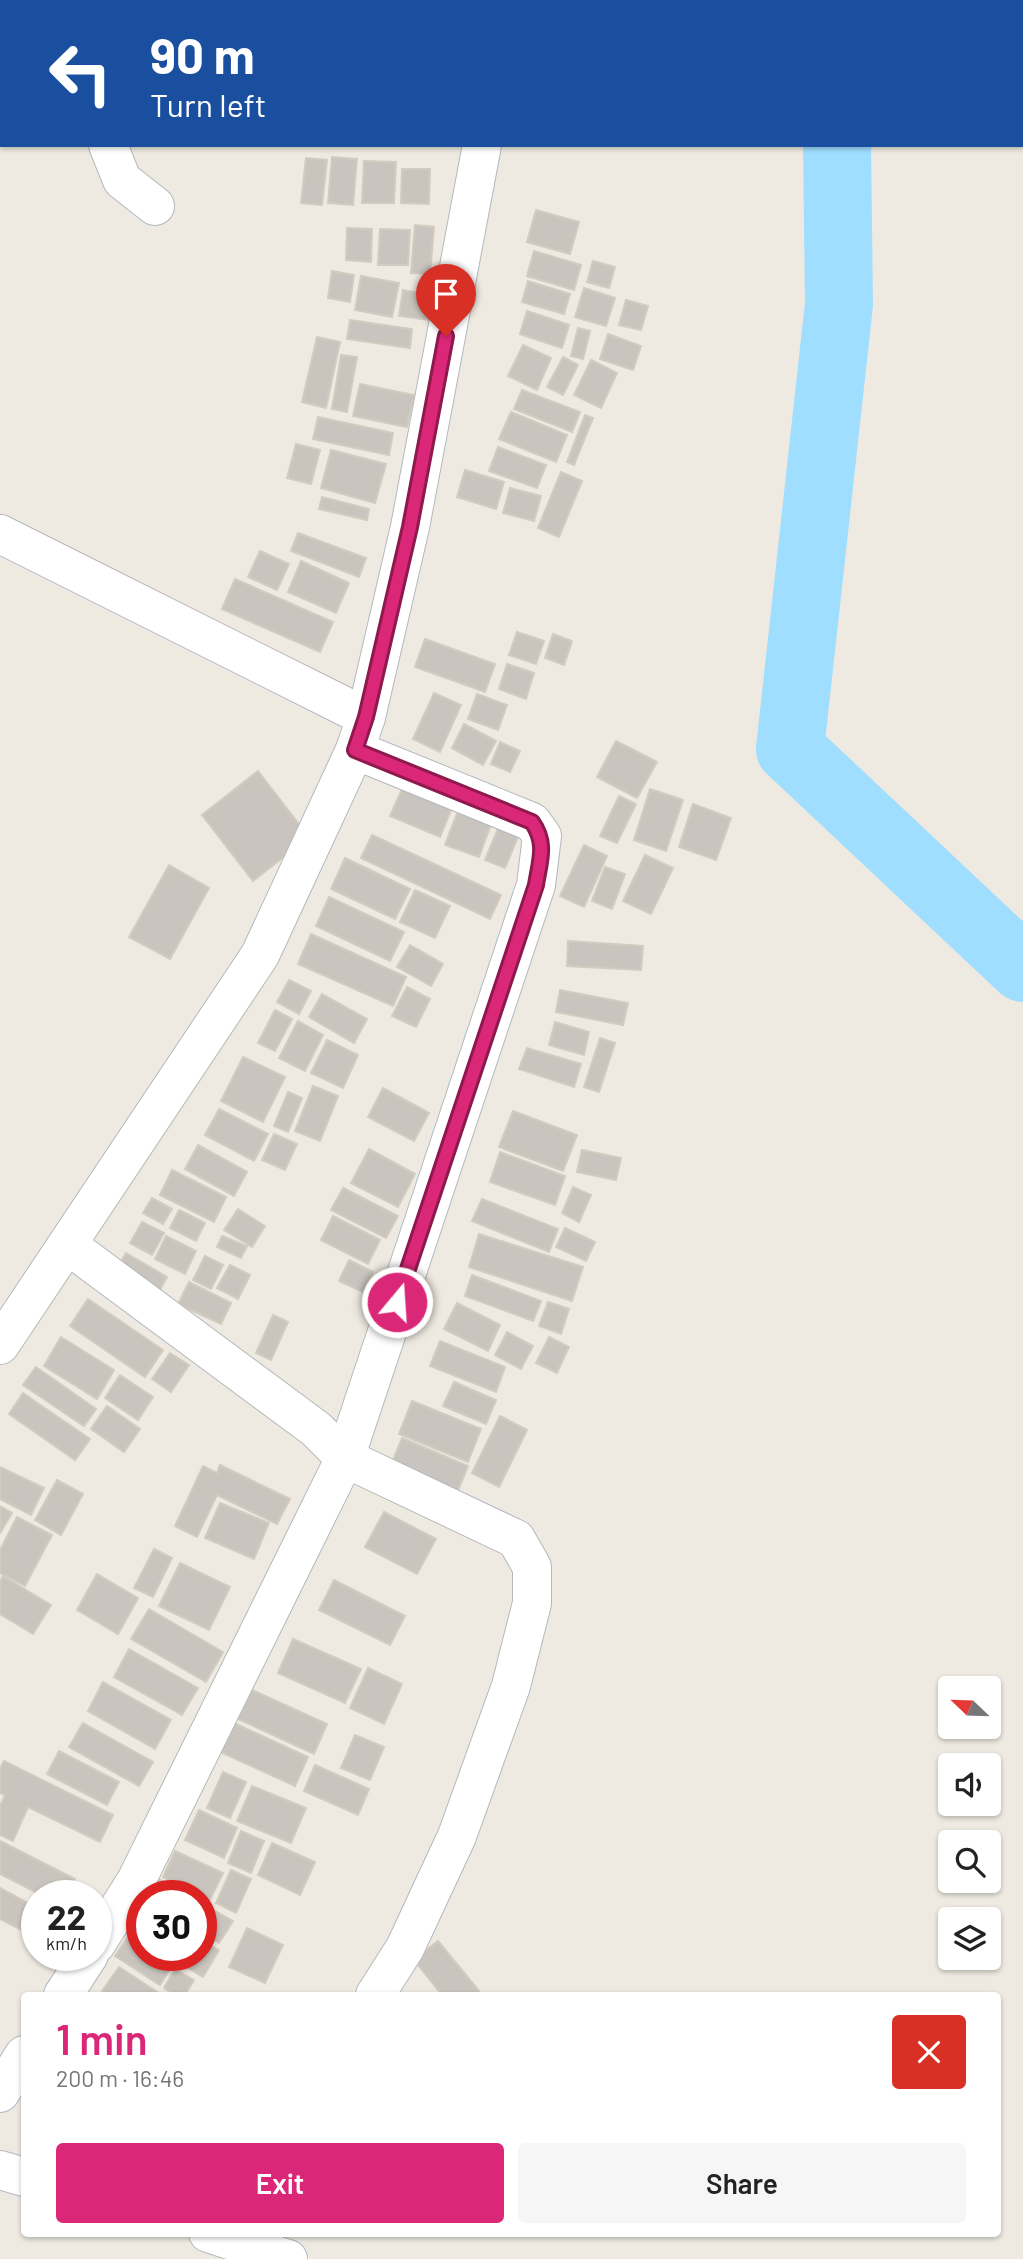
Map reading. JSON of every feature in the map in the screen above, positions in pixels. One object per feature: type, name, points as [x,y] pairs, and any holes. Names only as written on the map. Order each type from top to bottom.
[{"type":"street","points":[[109,147],[122,180],[155,206]]},
{"type":"street","points":[[0,1345],[69,1246],[260,955],[361,733],[410,527],[482,147]]},
{"type":"street","points":[[0,534],[361,733],[532,822],[542,836],[536,885],[345,1458],[136,1881],[112,1919]]},
{"type":"street","points":[[69,1246],[316,1429],[345,1458],[516,1539],[531,1567],[532,1603],[511,1686],[457,1836],[405,1948],[377,1992]]},
{"type":"street","points":[[65,1992],[79,1971]]},
{"type":"street","points":[[0,2093],[21,2060]]},
{"type":"street","points":[[0,2170],[21,2176]]},
{"type":"street","points":[[230,2237],[288,2259]]},
{"type":"building","points":[[332,157],[357,159],[353,205],[328,203]]},
{"type":"building","points":[[306,158],[327,160],[322,205],[301,203]]},
{"type":"building","points":[[364,161],[396,162],[394,203],[362,203]]},
{"type":"building","points":[[402,169],[430,169],[429,204],[401,203]]},
{"type":"building","points":[[536,210],[579,222],[570,254],[527,242]]},
{"type":"building","points":[[415,225],[434,227],[430,274],[411,273]]},
{"type":"building","points":[[347,228],[372,229],[371,262],[346,260]]},
{"type":"building","points":[[380,229],[410,230],[408,265],[378,265]]},
{"type":"building","points":[[534,251],[581,265],[574,290],[527,276]]},
{"type":"building","points":[[593,261],[615,267],[609,288],[587,282]]},
{"type":"building","points":[[332,271],[354,275],[350,302],[328,298]]},
{"type":"building","points":[[361,276],[399,283],[392,317],[355,310]]},
{"type":"building","points":[[528,281],[570,294],[564,314],[522,302]]},
{"type":"building","points":[[584,288],[615,298],[606,326],[575,317]]},
{"type":"building","points":[[403,290],[433,295],[429,320],[399,316]]},
{"type":"building","points":[[626,300],[648,306],[641,330],[619,325]]},
{"type":"building","points":[[527,311],[569,325],[562,348],[520,334]]},
{"type":"building","points":[[350,320],[412,329],[410,348],[347,339]]},
{"type":"building","points":[[578,328],[590,331],[583,359],[571,356]]},
{"type":"building","points":[[608,334],[641,346],[633,370],[600,359]]},
{"type":"building","points":[[317,337],[340,342],[326,408],[302,402]]},
{"type":"building","points":[[523,345],[551,358],[537,390],[508,376]]},
{"type":"building","points":[[341,355],[357,357],[347,412],[332,409]]},
{"type":"building","points":[[563,357],[578,365],[563,395],[547,387]]},
{"type":"building","points":[[591,360],[617,373],[601,408],[574,395]]},
{"type":"building","points":[[360,384],[414,395],[407,427],[353,416]]},
{"type":"building","points":[[522,390],[580,412],[572,432],[514,409]]},
{"type":"building","points":[[511,412],[567,435],[556,462],[499,439]]},
{"type":"building","points":[[585,415],[593,418],[574,465],[567,462]]},
{"type":"building","points":[[318,417],[393,433],[389,455],[313,439]]},
{"type":"building","points":[[296,444],[320,450],[311,484],[287,478]]},
{"type":"building","points":[[498,447],[546,465],[537,488],[489,471]]},
{"type":"building","points":[[331,450],[386,464],[375,503],[321,488]]},
{"type":"building","points":[[465,470],[504,482],[496,509],[457,497]]},
{"type":"building","points":[[561,472],[582,481],[559,537],[538,528]]},
{"type":"building","points":[[510,488],[541,496],[534,521],[503,513]]},
{"type":"building","points":[[322,497],[369,509],[367,520],[319,509]]},
{"type":"building","points":[[298,533],[366,558],[359,577],[291,551]]},
{"type":"building","points":[[260,551],[289,564],[277,590],[248,577]]},
{"type":"building","points":[[301,561],[349,583],[336,613],[288,592]]},
{"type":"building","points":[[235,579],[333,622],[320,652],[222,609]]},
{"type":"building","points":[[517,632],[544,641],[536,664],[509,655]]},
{"type":"building","points":[[553,634],[572,641],[564,665],[545,658]]},
{"type":"building","points":[[425,639],[495,664],[485,692],[415,667]]},
{"type":"building","points":[[507,664],[534,673],[526,699],[499,689]]},
{"type":"building","points":[[434,693],[461,705],[440,752],[413,739]]},
{"type":"building","points":[[477,694],[507,705],[498,730],[468,719]]},
{"type":"building","points":[[464,724],[496,741],[483,765],[452,748]]},
{"type":"building","points":[[616,741],[657,762],[637,798],[597,777]]},
{"type":"building","points":[[500,742],[520,751],[510,772],[491,764]]},
{"type":"building","points":[[258,771],[309,837],[253,881],[202,815]]},
{"type":"building","points":[[403,787],[452,808],[440,837],[390,816]]},
{"type":"building","points":[[650,789],[683,800],[666,851],[634,840]]},
{"type":"building","points":[[619,796],[636,804],[617,843],[600,836]]},
{"type":"building","points":[[461,803],[494,816],[479,857],[445,845]]},
{"type":"building","points":[[693,804],[731,818],[716,860],[679,847]]},
{"type":"building","points":[[502,819],[522,827],[505,868],[485,860]]},
{"type":"building","points":[[372,835],[501,895],[490,919],[361,858]]},
{"type":"building","points":[[584,845],[607,856],[584,907],[560,896]]},
{"type":"building","points":[[645,855],[673,868],[651,914],[623,901]]},
{"type":"building","points":[[345,858],[410,889],[395,919],[331,889]]},
{"type":"building","points":[[169,865],[209,888],[170,959],[129,937]]},
{"type":"building","points":[[605,867],[625,874],[612,909],[592,901]]},
{"type":"building","points":[[415,890],[450,906],[435,938],[400,922]]},
{"type":"building","points":[[329,897],[404,932],[390,961],[316,926]]},
{"type":"building","points":[[311,934],[406,977],[393,1006],[298,964]]},
{"type":"building","points":[[568,941],[643,946],[641,970],[567,966]]},
{"type":"building","points":[[410,945],[443,964],[431,986],[397,967]]},
{"type":"building","points":[[289,980],[311,991],[299,1014],[277,1002]]},
{"type":"building","points":[[407,987],[430,999],[416,1027],[392,1016]]},
{"type":"building","points":[[560,990],[628,1003],[623,1025],[556,1012]]},
{"type":"building","points":[[322,994],[367,1019],[354,1043],[309,1017]]},
{"type":"building","points":[[275,1010],[292,1019],[275,1051],[258,1043]]},
{"type":"building","points":[[298,1021],[323,1035],[305,1071],[279,1058]]},
{"type":"building","points":[[555,1022],[589,1032],[584,1055],[549,1045]]},
{"type":"building","points":[[600,1038],[615,1043],[599,1092],[584,1087]]},
{"type":"building","points":[[327,1040],[358,1055],[343,1088],[311,1073]]},
{"type":"building","points":[[527,1048],[581,1064],[574,1087],[519,1069]]},
{"type":"building","points":[[243,1057],[285,1077],[263,1122],[221,1101]]},
{"type":"building","points":[[313,1086],[338,1096],[320,1141],[295,1131]]},
{"type":"building","points":[[383,1088],[429,1113],[414,1141],[368,1117]]},
{"type":"building","points":[[288,1092],[302,1098],[288,1132],[274,1126]]},
{"type":"building","points":[[219,1109],[268,1134],[254,1161],[205,1135]]},
{"type":"building","points":[[513,1111],[577,1135],[563,1171],[499,1147]]},
{"type":"building","points":[[274,1134],[297,1144],[285,1170],[262,1160]]},
{"type":"building","points":[[198,1145],[247,1172],[234,1196],[185,1169]]},
{"type":"building","points":[[369,1149],[415,1174],[398,1207],[351,1183]]},
{"type":"building","points":[[582,1150],[621,1158],[616,1180],[577,1172]]},
{"type":"building","points":[[500,1152],[565,1176],[555,1205],[490,1182]]},
{"type":"building","points":[[172,1170],[226,1197],[214,1222],[160,1195]]},
{"type":"building","points":[[573,1187],[591,1195],[579,1222],[562,1213]]},
{"type":"building","points":[[343,1188],[398,1216],[386,1238],[331,1210]]},
{"type":"building","points":[[152,1198],[172,1209],[163,1224],[143,1213]]},
{"type":"building","points":[[482,1199],[558,1229],[549,1252],[472,1221]]},
{"type":"building","points":[[238,1209],[265,1226],[252,1247],[224,1230]]},
{"type":"building","points":[[179,1210],[205,1223],[196,1241],[170,1228]]},
{"type":"building","points":[[333,1216],[380,1240],[368,1264],[321,1240]]},
{"type":"building","points":[[142,1222],[164,1233],[152,1255],[130,1243]]},
{"type":"building","points":[[565,1228],[595,1242],[586,1261],[556,1247]]},
{"type":"building","points":[[479,1234],[583,1267],[572,1301],[469,1267]]},
{"type":"building","points":[[166,1236],[196,1251],[185,1274],[155,1259]]},
{"type":"building","points":[[222,1236],[247,1246],[241,1258],[217,1247]]},
{"type":"building","points":[[126,1253],[167,1277],[157,1295],[116,1271]]},
{"type":"building","points":[[205,1256],[223,1265],[211,1289],[193,1280]]},
{"type":"building","points":[[349,1260],[373,1272],[363,1292],[339,1281]]},
{"type":"building","points":[[230,1265],[250,1275],[238,1299],[217,1288]]},
{"type":"building","points":[[472,1275],[541,1301],[533,1321],[465,1296]]},
{"type":"building","points":[[189,1282],[231,1303],[221,1324],[178,1304]]},
{"type":"building","points":[[88,1299],[163,1350],[145,1377],[70,1326]]},
{"type":"building","points":[[548,1302],[569,1309],[561,1334],[539,1326]]},
{"type":"building","points":[[457,1303],[500,1325],[488,1351],[444,1329]]},
{"type":"building","points":[[273,1315],[288,1322],[271,1360],[256,1353]]},
{"type":"building","points":[[507,1332],[533,1346],[521,1369],[495,1355]]},
{"type":"building","points":[[61,1337],[114,1370],[97,1399],[44,1366]]},
{"type":"building","points":[[549,1337],[569,1347],[557,1373],[536,1363]]},
{"type":"building","points":[[440,1341],[505,1367],[496,1392],[430,1366]]},
{"type":"building","points":[[170,1353],[189,1365],[171,1392],[152,1379]]},
{"type":"building","points":[[36,1367],[96,1409],[84,1426],[23,1385]]},
{"type":"building","points":[[120,1375],[153,1397],[138,1420],[105,1398]]},
{"type":"building","points":[[454,1382],[496,1400],[486,1424],[443,1406]]},
{"type":"building","points":[[23,1393],[90,1439],[75,1460],[9,1414]]},
{"type":"building","points":[[412,1401],[481,1429],[468,1462],[399,1434]]},
{"type":"building","points":[[107,1406],[140,1429],[124,1452],[91,1429]]},
{"type":"building","points":[[500,1416],[527,1430],[499,1487],[472,1473]]},
{"type":"building","points":[[402,1438],[468,1466],[457,1493],[391,1465]]},
{"type":"building","points":[[220,1465],[290,1499],[277,1524],[217,1495],[197,1537],[175,1526],[203,1466],[217,1473]]},
{"type":"building","points":[[0,1467],[44,1488],[31,1515],[0,1499]]},
{"type":"building","points":[[57,1480],[83,1494],[61,1535],[35,1520]]},
{"type":"building","points":[[220,1503],[269,1523],[254,1559],[205,1538]]},
{"type":"building","points":[[0,1506],[12,1513],[0,1533]]},
{"type":"building","points":[[384,1512],[436,1539],[417,1574],[365,1547]]},
{"type":"building","points":[[17,1517],[52,1535],[25,1586],[0,1573],[0,1550]]},
{"type":"building","points":[[154,1549],[172,1558],[153,1597],[134,1588]]},
{"type":"building","points":[[180,1563],[230,1587],[209,1630],[159,1606]]},
{"type":"building","points":[[97,1574],[138,1598],[118,1634],[77,1610]]},
{"type":"building","points":[[3,1576],[51,1605],[33,1634],[0,1614],[0,1581]]},
{"type":"building","points":[[334,1580],[405,1616],[390,1645],[319,1610]]},
{"type":"building","points":[[149,1609],[223,1652],[206,1682],[131,1639]]},
{"type":"building","points":[[293,1639],[361,1669],[345,1703],[278,1673]]},
{"type":"building","points":[[129,1649],[198,1688],[182,1715],[114,1677]]},
{"type":"building","points":[[368,1668],[402,1684],[384,1724],[350,1708]]},
{"type":"building","points":[[103,1682],[171,1720],[155,1749],[88,1711]]},
{"type":"building","points":[[250,1689],[327,1724],[314,1754],[236,1718]]},
{"type":"building","points":[[232,1722],[308,1757],[295,1786],[218,1751]]},
{"type":"building","points":[[83,1723],[153,1762],[139,1786],[69,1747]]},
{"type":"building","points":[[355,1735],[384,1747],[370,1780],[341,1768]]},
{"type":"building","points":[[59,1751],[119,1782],[107,1805],[47,1774]]},
{"type":"building","points":[[4,1761],[113,1815],[100,1842],[28,1807],[13,1841],[0,1835],[0,1806],[5,1795],[0,1793],[0,1769]]},
{"type":"building","points":[[315,1765],[369,1789],[358,1815],[304,1791]]},
{"type":"building","points":[[223,1772],[246,1782],[230,1818],[207,1808]]},
{"type":"building","points":[[252,1786],[306,1808],[291,1843],[237,1821]]},
{"type":"building","points":[[199,1810],[237,1828],[224,1858],[185,1840]]},
{"type":"building","points":[[241,1831],[264,1841],[251,1873],[228,1863]]},
{"type":"building","points":[[0,1841],[75,1879],[21,1880],[21,1885],[0,1874]]},
{"type":"building","points":[[272,1843],[315,1862],[300,1895],[258,1875]]},
{"type":"building","points":[[175,1851],[223,1873],[217,1885],[217,1880],[169,1880],[163,1877]]},
{"type":"building","points":[[231,1870],[251,1879],[236,1913],[217,1904]]},
{"type":"building","points":[[0,1888],[21,1899],[21,1930],[0,1919]]},
{"type":"building","points":[[217,1912],[233,1921],[219,1943],[217,1942]]},
{"type":"building","points":[[247,1928],[283,1945],[265,1983],[229,1967]]},
{"type":"building","points":[[126,1940],[126,1963],[115,1956]]},
{"type":"building","points":[[438,1941],[479,1991],[440,1992],[414,1960]]},
{"type":"building","points":[[119,1967],[157,1992],[104,1992]]},
{"type":"building","points":[[138,1971],[169,1971],[160,1985]]},
{"type":"building","points":[[174,1971],[194,1980],[187,1992],[170,1992],[164,1988]]},
{"type":"building","points":[[193,1971],[207,1971],[203,1977]]},
{"type":"waterway","points":[[837,147],[839,304],[790,749],[1023,968]]},
{"type":"route","points":[[397,1302],[536,885],[542,836],[532,822],[355,750],[366,717],[410,527],[446,336]]}]
